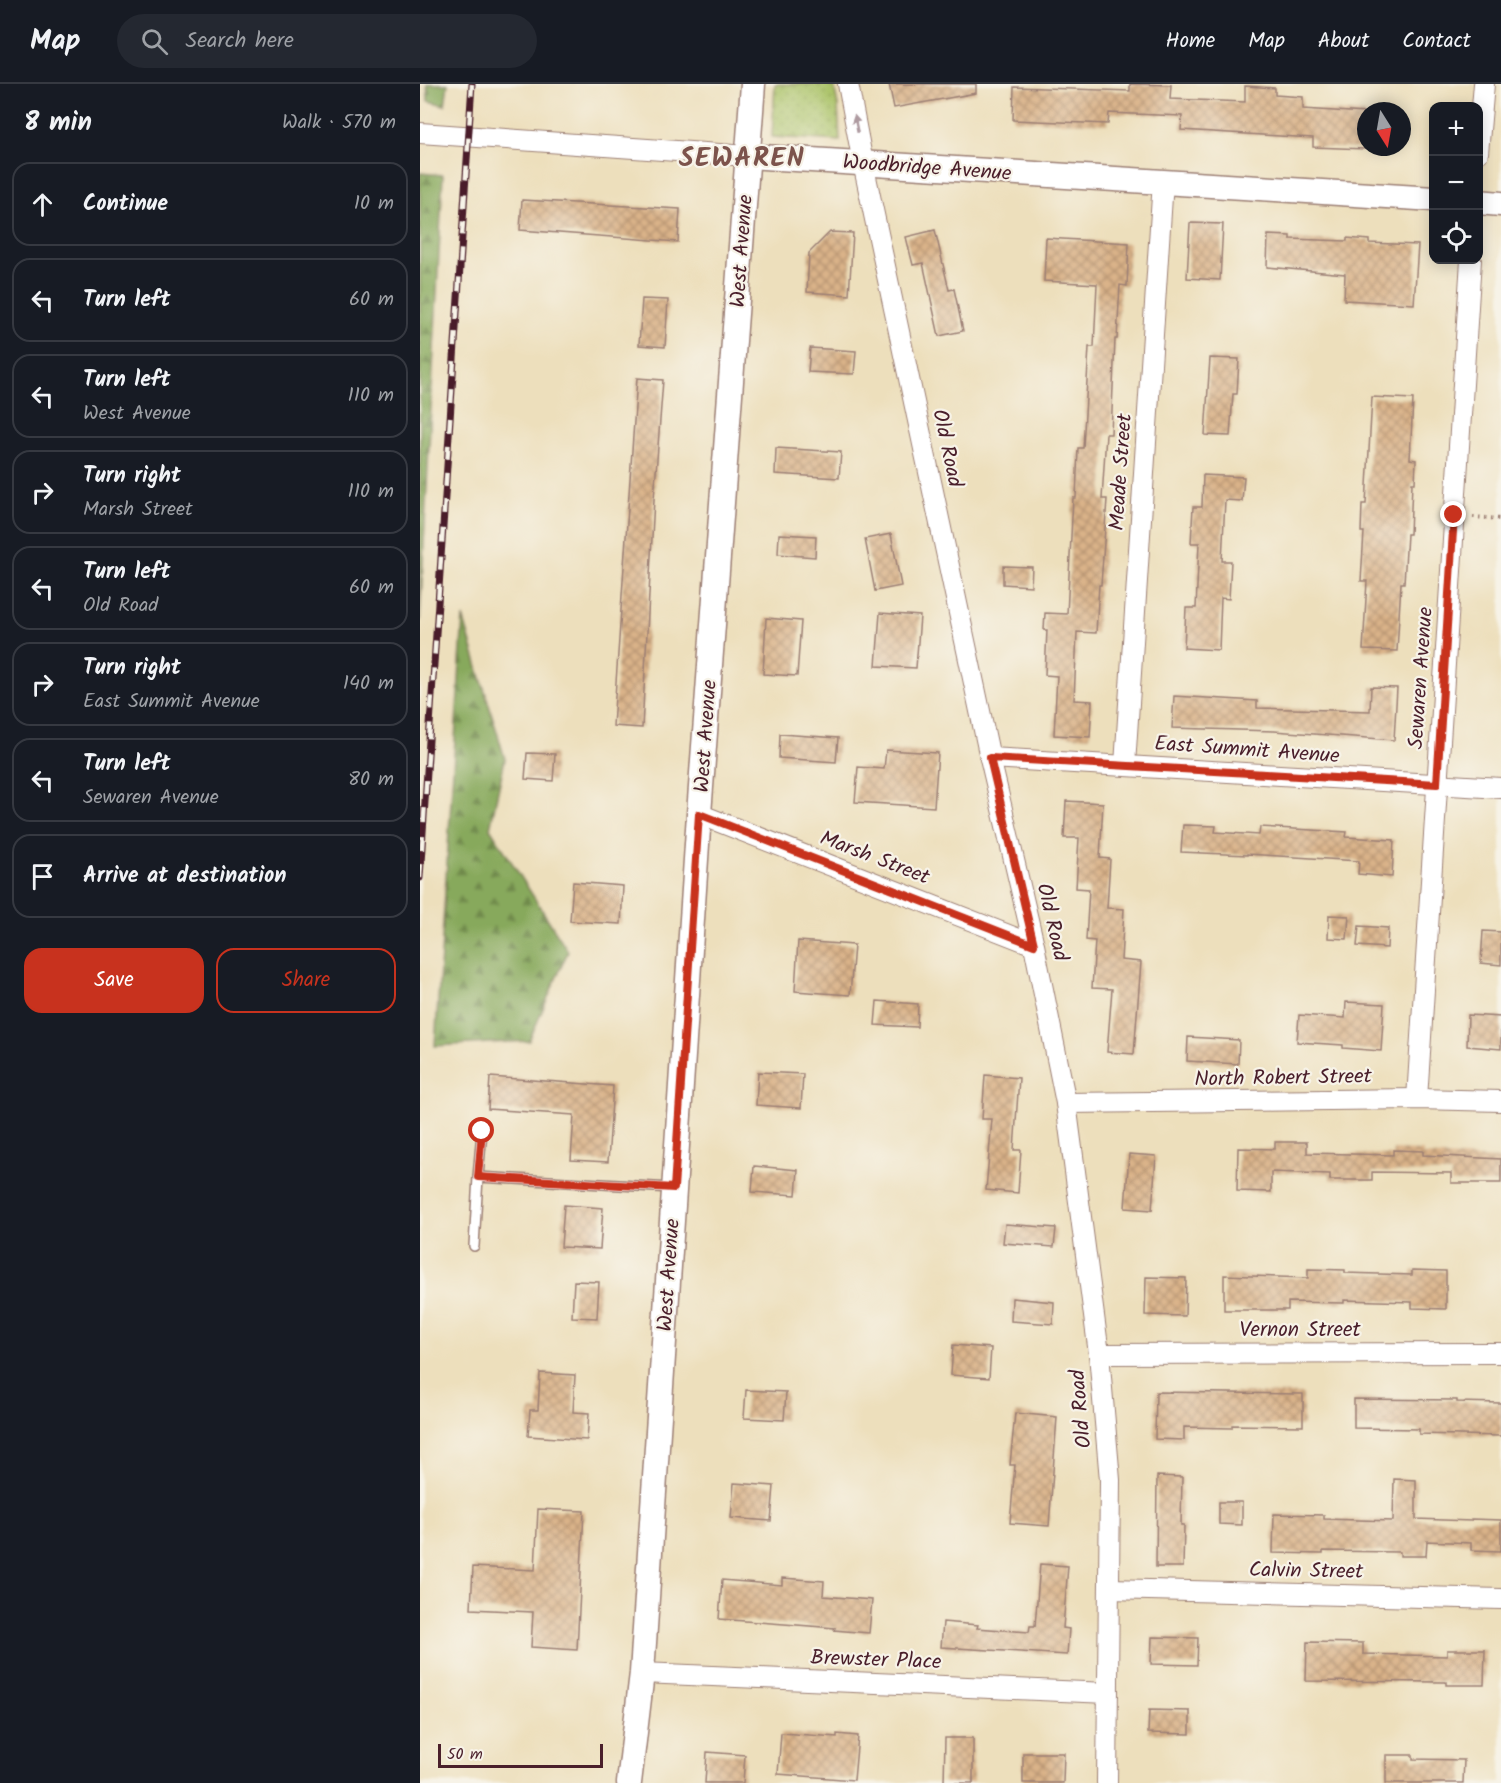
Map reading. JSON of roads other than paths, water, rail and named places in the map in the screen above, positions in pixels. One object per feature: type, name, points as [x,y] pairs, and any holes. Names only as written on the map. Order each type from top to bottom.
[{"type":"street","name":"West Avenue","points":[[629,1783],[642,1673],[699,814],[753,84]]},
{"type":"street","name":"Old Road","points":[[848,84],[990,758],[1034,945],[1066,1103],[1099,1354],[1110,1480],[1107,1783]]},
{"type":"street","points":[[1483,102],[1484,84]]},
{"type":"street","name":"Woodbridge Avenue","points":[[420,133],[1429,199]]},
{"type":"street","name":"Meade Street","points":[[1125,765],[1162,181]]},
{"type":"street","points":[[1483,202],[1501,204]]},
{"type":"street","name":"Sewaren Avenue","points":[[1418,1099],[1471,264]]},
{"type":"street","name":"East Summit Avenue","points":[[990,758],[1501,788]]},
{"type":"street","name":"Marsh Street","points":[[699,814],[1034,945]]},
{"type":"street","name":"North Robert Street","points":[[1066,1103],[1418,1099],[1501,1101]]},
{"type":"street","name":"Vernon Street","points":[[1099,1354],[1501,1353]]},
{"type":"street","name":"Calvin Street","points":[[1109,1589],[1501,1599]]},
{"type":"street","name":"Brewster Place","points":[[642,1673],[1108,1693]]},
{"type":"lane","points":[[474,1246],[482,1131]]},
{"type":"lane","points":[[478,1177],[674,1188]]},
{"type":"railway","points":[[420,878],[472,84]]},
{"type":"district","name":"SEWAREN","points":[[742,157]]}]
